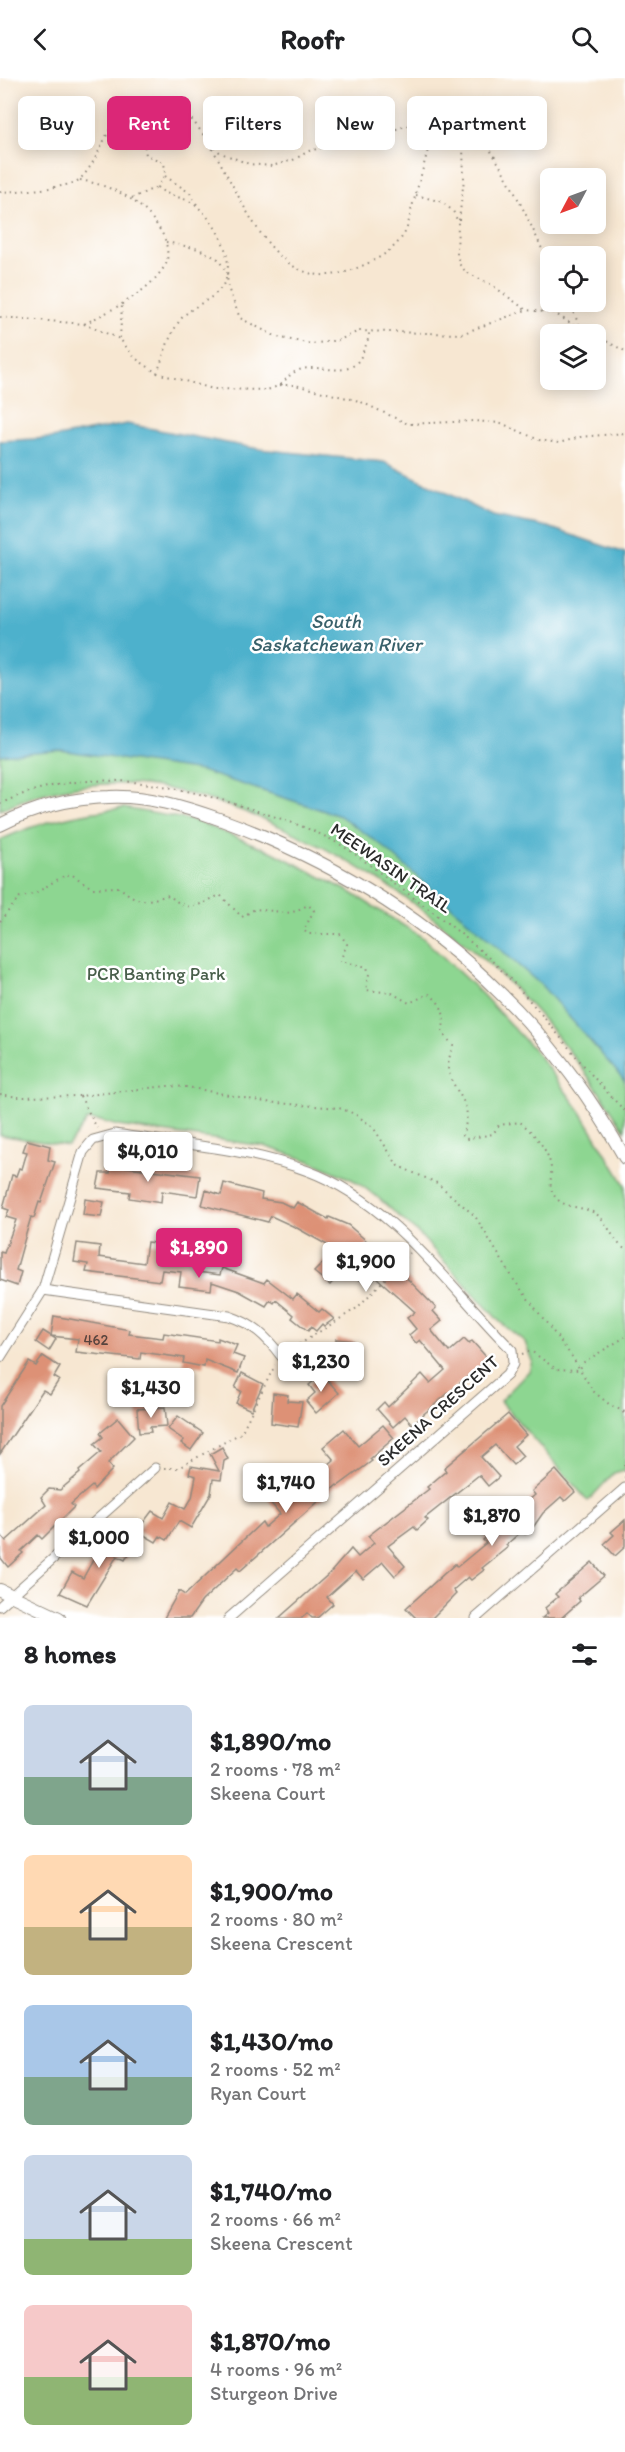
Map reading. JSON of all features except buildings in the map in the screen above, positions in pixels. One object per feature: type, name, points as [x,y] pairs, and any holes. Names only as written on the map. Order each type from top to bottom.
[{"type":"street","points":[[0,825],[17,816],[61,803],[110,796],[175,804],[257,833],[344,874],[420,922],[500,992],[568,1069],[625,1158]]},
{"type":"street","name":"SKEENA CRESCENT","points":[[0,1358],[43,1290],[83,1152],[93,1140],[115,1134],[257,1156],[308,1171],[334,1183],[395,1226],[512,1350],[513,1364],[507,1375],[229,1618]]},
{"type":"street","points":[[43,1290],[229,1316],[250,1323],[268,1338],[281,1356]]},
{"type":"street","points":[[0,1606],[6,1593],[155,1468]]},
{"type":"street","points":[[476,1618],[625,1488]]},
{"type":"street","points":[[6,1593],[59,1618]]},
{"type":"path","points":[[191,120],[203,136]]},
{"type":"path","points":[[217,150],[249,164],[272,166],[293,160],[309,151],[393,130],[407,124]]},
{"type":"path","points":[[79,180],[92,164],[107,135]]},
{"type":"path","points":[[131,198],[157,187],[165,176],[166,168],[163,162],[146,155],[145,150]]},
{"type":"path","points":[[212,150],[259,228],[288,264],[300,272],[321,275],[341,273],[384,254],[402,238],[427,150]]},
{"type":"path","points":[[463,150],[464,179],[458,222],[457,255],[460,265],[466,272],[492,285],[526,310]]},
{"type":"path","points":[[489,150],[512,187],[540,246]]},
{"type":"path","points":[[165,176],[190,193],[225,247],[228,288],[240,318],[277,337],[311,345],[339,340],[358,331],[461,334],[526,310],[554,313],[572,324]]},
{"type":"path","points":[[0,192],[61,185],[79,180],[109,186],[131,198],[154,218],[166,242],[167,262],[154,280],[122,305],[84,324]]},
{"type":"path","points":[[157,187],[165,195],[199,208]]},
{"type":"path","points":[[416,195],[447,205],[458,222]]},
{"type":"path","points":[[166,242],[199,249],[218,259],[227,273]]},
{"type":"path","points":[[158,373],[168,339],[194,306],[214,295],[223,285],[227,273]]},
{"type":"path","points":[[120,339],[122,305]]},
{"type":"path","points":[[0,317],[84,324],[120,339],[135,358],[158,373],[213,389],[267,390],[281,385],[359,401],[408,424],[474,421],[501,423],[539,440],[559,443],[580,437],[625,433]]},
{"type":"path","points":[[281,385],[288,376],[300,370],[350,368],[360,360],[369,338],[369,331]]},
{"type":"path","points":[[606,341],[625,351]]},
{"type":"path","name":"MEEWASIN TRAIL","points":[[0,804],[68,782],[138,780],[201,793],[278,817],[341,845],[439,917],[489,958],[531,1001],[603,1089],[625,1111]]},
{"type":"path","points":[[2,920],[20,897],[34,895],[54,879],[71,874],[92,888],[119,887],[134,899],[146,902],[169,896],[179,905],[194,907],[220,895],[242,916],[255,909],[291,913],[308,905],[314,910],[304,930],[307,934],[340,934],[347,944],[339,962],[367,968],[369,974],[366,990],[392,993],[409,1003],[429,994],[442,1006],[445,1020],[442,1033],[453,1045],[448,1072],[457,1094],[466,1102],[468,1112],[462,1135],[466,1139],[493,1134],[499,1125],[520,1122],[530,1129],[549,1159],[550,1182],[556,1198],[567,1205],[594,1213],[601,1218],[612,1238],[625,1249]]},
{"type":"path","points":[[80,1096],[96,1124]]},
{"type":"path","points":[[300,1344],[357,1308],[408,1255]]},
{"type":"path","points":[[527,1352],[531,1351],[556,1369],[579,1370],[584,1362],[625,1337]]},
{"type":"path","points":[[177,1468],[241,1433],[270,1374]]},
{"type":"path","points":[[623,1412],[625,1418]]},
{"type":"path","points":[[625,1462],[625,1479]]},
{"type":"green space","points":[[0,731],[171,755],[354,810],[450,891],[625,1068],[625,1131],[572,1055],[511,985],[475,952],[396,891],[353,864],[262,819],[216,802],[169,789],[127,784],[83,786],[39,795],[0,810]]},
{"type":"green space","name":"PCR Banting Park","points":[[124,808],[196,821],[273,852],[350,892],[422,937],[480,992],[536,1052],[581,1112],[625,1185],[625,1470],[614,1473],[588,1501],[500,1401],[529,1371],[532,1361],[525,1342],[500,1322],[419,1234],[375,1195],[353,1180],[310,1161],[264,1146],[118,1126],[101,1121],[87,1120],[68,1146],[0,1135],[0,840],[60,819]]},
{"type":"water","name":"South Saskatchewan River","points":[[127,424],[259,449],[384,462],[493,516],[548,527],[625,553],[625,1081],[542,986],[380,844],[340,816],[201,771],[60,750],[0,755],[0,441],[52,438]]}]
